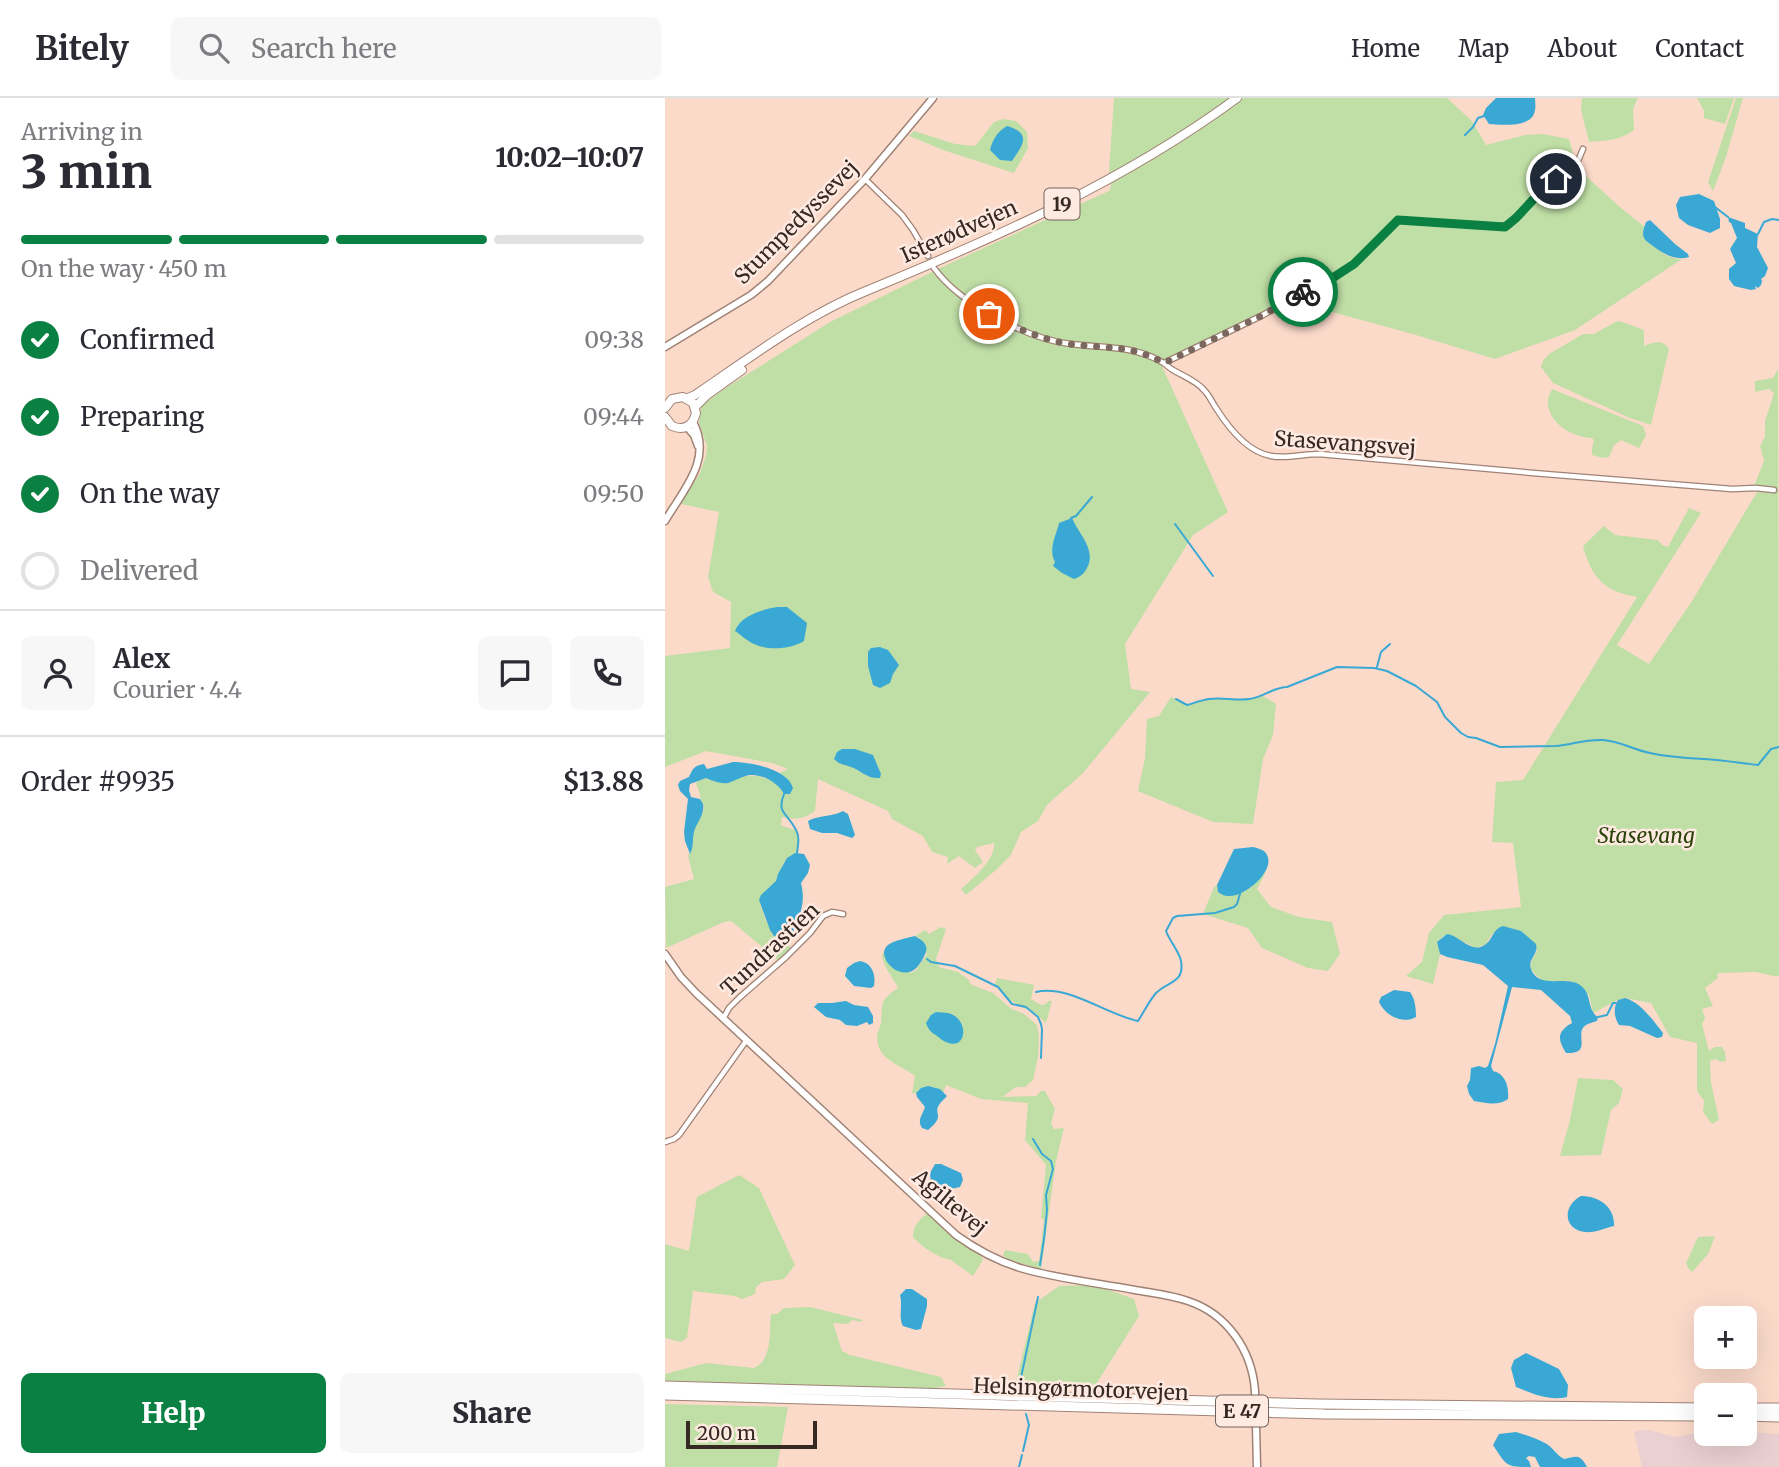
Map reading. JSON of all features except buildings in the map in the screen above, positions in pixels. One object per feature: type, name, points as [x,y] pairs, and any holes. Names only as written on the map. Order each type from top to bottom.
[{"type":"highway","name":"Helsingørmotorvejen","points":[[665,1386],[1318,1404],[1694,1408]]},
{"type":"highway","name":"Helsingørmotorvejen","points":[[665,1395],[1325,1414],[1694,1416]]},
{"type":"highway","points":[[1757,1408],[1779,1408]]},
{"type":"highway","points":[[1757,1416],[1779,1417]]},
{"type":"main road","name":"Isterødvejen","points":[[688,398],[794,329],[834,307],[1091,190],[1172,144],[1237,98]]},
{"type":"main road","name":"Isterødvejen","points":[[695,407],[706,395],[790,338],[875,288]]},
{"type":"main road","points":[[665,417],[669,430],[690,424],[696,413],[688,398],[679,397],[667,402]]},
{"type":"street","name":"Stumpedyssevej","points":[[665,347],[751,295],[768,281],[865,179],[933,98]]},
{"type":"street","points":[[1164,363],[1331,279],[1354,264],[1398,220],[1509,225],[1544,188],[1578,160],[1583,149]]},
{"type":"street","points":[[865,179],[902,215],[928,257]]},
{"type":"street","name":"Stasevangsvej","points":[[934,268],[943,281],[973,305],[1042,338],[1069,344],[1133,350],[1164,363],[1202,387],[1230,429],[1268,456],[1319,454],[1775,491]]},
{"type":"street","points":[[665,391],[667,402]]},
{"type":"street","points":[[665,521],[699,460],[697,441],[690,424]]},
{"type":"street","name":"Tundrastien","points":[[723,1019],[729,1008],[786,957],[823,916],[832,912],[843,914]]},
{"type":"street","name":"Agiltevej","points":[[665,954],[681,977],[746,1041],[945,1225],[968,1243],[999,1260],[1024,1269],[1175,1297],[1202,1307],[1222,1321],[1239,1341],[1250,1364],[1255,1391],[1257,1467]]},
{"type":"street","points":[[665,1142],[678,1135],[746,1041]]},
{"type":"shaded area","points":[[1649,1430],[1675,1437],[1694,1433],[1694,1446],[1757,1446],[1757,1433],[1779,1434],[1779,1467],[1642,1467],[1634,1431]]},
{"type":"green space","points":[[1114,98],[1447,98],[1472,121],[1486,145],[1525,135],[1542,134],[1569,139],[1577,168],[1645,227],[1643,231],[1659,250],[1682,259],[1575,330],[1495,359],[1292,301],[1161,364],[1228,512],[1193,535],[1125,644],[1131,689],[1150,692],[1083,773],[1047,805],[1038,821],[1021,832],[1011,855],[966,895],[961,889],[987,862],[994,843],[977,847],[975,850],[983,862],[975,868],[959,856],[947,864],[948,857],[932,852],[923,836],[892,819],[888,811],[818,779],[815,811],[800,818],[782,817],[781,825],[797,831],[797,853],[786,860],[775,883],[767,890],[760,904],[774,936],[782,938],[792,949],[779,961],[731,921],[666,948],[665,887],[694,879],[688,856],[695,828],[704,809],[696,784],[698,780],[706,778],[726,782],[758,776],[780,786],[782,774],[779,773],[788,769],[772,763],[706,751],[665,767],[665,656],[730,648],[731,602],[713,592],[708,577],[719,512],[681,504],[700,473],[706,456],[707,446],[699,423],[702,405],[830,322],[940,268],[1111,190],[1109,171]]},
{"type":"green space","points":[[1582,98],[1638,98],[1633,109],[1634,130],[1618,138],[1589,142],[1581,110]]},
{"type":"green space","points":[[1697,98],[1734,98],[1725,124],[1704,118],[1704,111]]},
{"type":"green space","points":[[1736,98],[1743,98],[1713,191],[1708,182]]},
{"type":"green space","points":[[1003,119],[1016,121],[1027,132],[1028,148],[1014,173],[909,136],[914,131],[955,144],[975,146],[994,122]]},
{"type":"green space","points":[[1619,321],[1644,330],[1644,346],[1661,343],[1669,349],[1651,425],[1553,383],[1541,367],[1549,354],[1583,334],[1594,334]]},
{"type":"green space","name":"Stasevang","points":[[1778,369],[1779,976],[1756,972],[1719,973],[1718,978],[1705,988],[1713,1006],[1702,1009],[1705,1018],[1702,1024],[1709,1051],[1722,1047],[1726,1061],[1710,1061],[1711,1082],[1719,1120],[1712,1124],[1703,1112],[1704,1101],[1697,1091],[1697,1043],[1670,1037],[1651,1003],[1625,998],[1593,1013],[1589,995],[1570,981],[1543,981],[1536,975],[1530,965],[1537,950],[1493,933],[1485,945],[1475,948],[1460,940],[1443,936],[1437,942],[1440,954],[1433,984],[1406,976],[1422,962],[1429,933],[1444,915],[1521,907],[1513,843],[1492,842],[1496,782],[1523,780],[1637,597],[1606,586],[1591,569],[1583,546],[1604,526],[1615,535],[1658,540],[1668,547],[1689,508],[1701,513],[1617,645],[1649,664],[1692,601],[1760,487],[1754,486],[1764,461],[1760,446],[1765,437],[1765,421],[1774,393],[1769,389],[1755,392],[1755,381],[1773,378]]},
{"type":"green space","points":[[1552,389],[1643,426],[1646,435],[1639,448],[1621,440],[1614,445],[1609,457],[1592,455],[1592,438],[1569,432],[1551,415],[1548,400]]},
{"type":"green space","points":[[1263,696],[1276,704],[1273,735],[1263,759],[1253,824],[1213,822],[1138,791],[1145,758],[1147,719],[1159,716],[1171,697],[1187,705],[1212,698],[1228,700]]},
{"type":"green space","points":[[1266,872],[1257,889],[1271,907],[1299,917],[1332,922],[1340,954],[1328,971],[1308,968],[1262,948],[1248,928],[1203,914],[1217,885],[1218,892],[1253,886]]},
{"type":"green space","points":[[941,927],[946,929],[936,959],[939,967],[958,972],[969,980],[970,984],[993,993],[1010,1008],[1024,1014],[1037,1025],[1038,1057],[1033,1080],[1025,1087],[1016,1087],[1002,1097],[1036,1096],[1045,1091],[1055,1109],[1051,1123],[1054,1129],[1064,1128],[1056,1161],[1041,1269],[1003,1256],[1005,1250],[1028,1254],[1033,1262],[1039,1261],[1046,1165],[1025,1140],[1028,1103],[981,1099],[946,1085],[943,1093],[934,1087],[921,1088],[912,1093],[915,1076],[885,1057],[878,1045],[877,1035],[883,1002],[898,988],[882,954],[884,952],[885,959],[911,973],[927,954],[920,938],[915,936],[925,930],[929,934]]},
{"type":"green space","points":[[997,978],[1034,985],[1031,999],[1041,1005],[1052,1001],[1046,1023],[1028,1007],[1025,1009],[994,987]]},
{"type":"green space","points":[[1578,1078],[1613,1080],[1623,1089],[1619,1103],[1611,1110],[1601,1155],[1560,1156]]},
{"type":"green space","points":[[739,1175],[759,1188],[795,1265],[784,1279],[762,1282],[756,1287],[755,1294],[742,1299],[693,1291],[687,1338],[681,1342],[665,1338],[665,1244],[689,1251],[697,1197]]},
{"type":"green space","points":[[927,1214],[981,1255],[983,1260],[973,1276],[951,1260],[931,1252],[913,1237],[917,1224]]},
{"type":"green space","points":[[1715,1236],[1708,1254],[1692,1272],[1686,1263],[1698,1237]]},
{"type":"green space","points":[[1095,1285],[1134,1299],[1139,1316],[1093,1389],[1015,1386],[1035,1303],[1059,1286]]},
{"type":"green space","points":[[810,1307],[863,1320],[852,1320],[848,1324],[833,1323],[842,1351],[941,1377],[946,1386],[921,1390],[665,1382],[665,1374],[706,1363],[754,1368],[760,1364],[767,1352],[771,1314],[777,1314],[784,1308]]},
{"type":"green space","points":[[665,1404],[788,1407],[777,1467],[665,1467]]},
{"type":"water","points":[[1496,98],[1535,98],[1533,116],[1523,123],[1489,124],[1483,115]]},
{"type":"water","points":[[1007,126],[1020,132],[1023,140],[1012,161],[1000,160],[990,150],[996,136]]},
{"type":"water","points":[[1699,194],[1714,201],[1720,219],[1720,228],[1710,233],[1688,225],[1679,218],[1676,205],[1680,197]]},
{"type":"water","points":[[1728,217],[1745,223],[1745,228],[1758,234],[1757,247],[1768,268],[1761,279],[1761,285],[1758,288],[1755,286],[1756,289],[1734,286],[1729,279],[1729,269],[1736,263],[1730,249],[1737,238]]},
{"type":"water","points":[[1650,220],[1689,257],[1670,256],[1646,241],[1643,230],[1646,222]]},
{"type":"water","points":[[1072,518],[1090,555],[1086,570],[1074,579],[1053,566],[1055,562],[1052,552],[1059,523]]},
{"type":"water","points":[[778,607],[787,607],[807,623],[804,641],[786,647],[766,648],[751,643],[735,631],[747,617]]},
{"type":"water","points":[[871,648],[888,650],[899,665],[890,683],[880,688],[873,685],[868,652]]},
{"type":"water","points":[[842,749],[855,749],[873,755],[881,774],[880,778],[868,776],[836,761],[834,759],[837,752]]},
{"type":"water","points":[[733,762],[749,763],[776,771],[790,781],[793,788],[790,794],[784,794],[770,780],[755,775],[744,776],[728,783],[706,778],[690,784],[691,797],[700,799],[703,806],[690,854],[684,832],[688,799],[678,785],[698,766],[704,764],[707,769]]},
{"type":"water","points":[[843,811],[848,814],[855,835],[852,838],[810,829],[808,821]]},
{"type":"water","points":[[1253,847],[1264,851],[1268,858],[1265,873],[1243,892],[1228,896],[1218,892],[1217,885],[1234,849]]},
{"type":"water","points":[[795,853],[804,854],[810,865],[801,883],[803,903],[793,933],[782,938],[774,936],[770,930],[759,900],[776,881],[787,858]]},
{"type":"water","points":[[1503,926],[1521,931],[1536,944],[1530,966],[1535,975],[1546,981],[1567,981],[1580,985],[1587,993],[1592,1010],[1598,1017],[1597,1021],[1587,1024],[1583,1029],[1579,1050],[1566,1053],[1560,1037],[1563,1030],[1572,1023],[1570,1016],[1541,990],[1512,987],[1491,1066],[1506,1082],[1508,1099],[1500,1103],[1487,1103],[1474,1101],[1467,1086],[1471,1068],[1488,1066],[1508,986],[1483,965],[1440,954],[1437,942],[1447,934],[1478,948],[1486,944]]},
{"type":"water","points":[[915,936],[926,947],[921,962],[914,970],[902,972],[888,964],[884,956],[885,948],[894,942]]},
{"type":"water","points":[[860,961],[868,964],[874,973],[874,986],[871,988],[854,986],[845,976],[847,968]]},
{"type":"water","points":[[1394,990],[1410,992],[1416,1017],[1400,1019],[1390,1015],[1382,1007],[1379,1002],[1381,997]]},
{"type":"water","points":[[1625,998],[1646,1012],[1663,1033],[1662,1037],[1657,1038],[1630,1026],[1619,1025],[1615,1006],[1618,1000]]},
{"type":"water","points":[[846,1001],[868,1007],[873,1023],[846,1025],[840,1020],[826,1017],[814,1007],[818,1003]]},
{"type":"water","points":[[936,1012],[949,1013],[958,1019],[963,1035],[958,1043],[945,1042],[929,1030],[926,1023]]},
{"type":"water","points":[[928,1086],[940,1089],[947,1096],[938,1108],[938,1118],[928,1130],[922,1128],[920,1123],[925,1107],[916,1093]]},
{"type":"water","points":[[935,1164],[961,1173],[963,1180],[960,1187],[945,1189],[931,1185],[930,1173]]},
{"type":"water","points":[[1581,1196],[1599,1200],[1604,1204],[1612,1213],[1614,1226],[1589,1232],[1573,1227],[1569,1222],[1568,1211]]},
{"type":"water","points":[[906,1289],[912,1289],[927,1299],[921,1329],[903,1326],[900,1295]]},
{"type":"water","points":[[1526,1353],[1559,1369],[1568,1385],[1567,1397],[1547,1397],[1516,1387],[1511,1368],[1514,1360]]},
{"type":"water","points":[[1516,1432],[1545,1443],[1564,1459],[1580,1458],[1587,1467],[1540,1467],[1535,1457],[1529,1456],[1526,1458],[1531,1467],[1508,1464],[1493,1445],[1499,1434]]},
{"type":"waterway","points":[[1465,135],[1478,118],[1484,116]]},
{"type":"waterway","points":[[1715,207],[1728,217]]},
{"type":"waterway","points":[[1758,234],[1764,222],[1779,220]]},
{"type":"waterway","points":[[1071,518],[1076,516],[1092,497]]},
{"type":"waterway","points":[[1175,524],[1213,576]]},
{"type":"waterway","points":[[1377,667],[1381,652],[1390,644]]},
{"type":"waterway","points":[[1176,699],[1187,705],[1214,699],[1249,699],[1337,667],[1374,668],[1387,671],[1416,686],[1437,702],[1445,717],[1461,733],[1500,747],[1555,746],[1603,740],[1644,752],[1758,765],[1771,749],[1779,747]]},
{"type":"waterway","points":[[784,794],[781,806],[797,833],[797,853]]},
{"type":"waterway","points":[[1036,992],[1061,992],[1138,1021],[1156,993],[1175,981],[1180,974],[1180,958],[1166,931],[1173,918],[1215,913],[1234,907],[1240,894]]},
{"type":"waterway","points":[[927,959],[955,966],[998,987],[1012,1004],[1026,1007],[1038,1017],[1042,1029],[1041,1058]]},
{"type":"waterway","points":[[1598,1017],[1607,1015],[1613,1003],[1616,1003]]},
{"type":"waterway","points":[[1033,1139],[1042,1154],[1051,1161],[1053,1169],[1046,1195],[1047,1210],[1040,1265]]},
{"type":"waterway","points":[[1019,1387],[1038,1297]]},
{"type":"waterway","points":[[1023,1451],[1029,1425],[1026,1414]]},
{"type":"waterway","points":[[1019,1467],[1022,1455]]},
{"type":"way so far","points":[[989,314],[1042,338],[1069,344],[1133,350],[1164,363],[1263,315],[1303,292]]},
{"type":"route","points":[[1303,292],[1354,264],[1398,220],[1505,227],[1556,179]]}]
